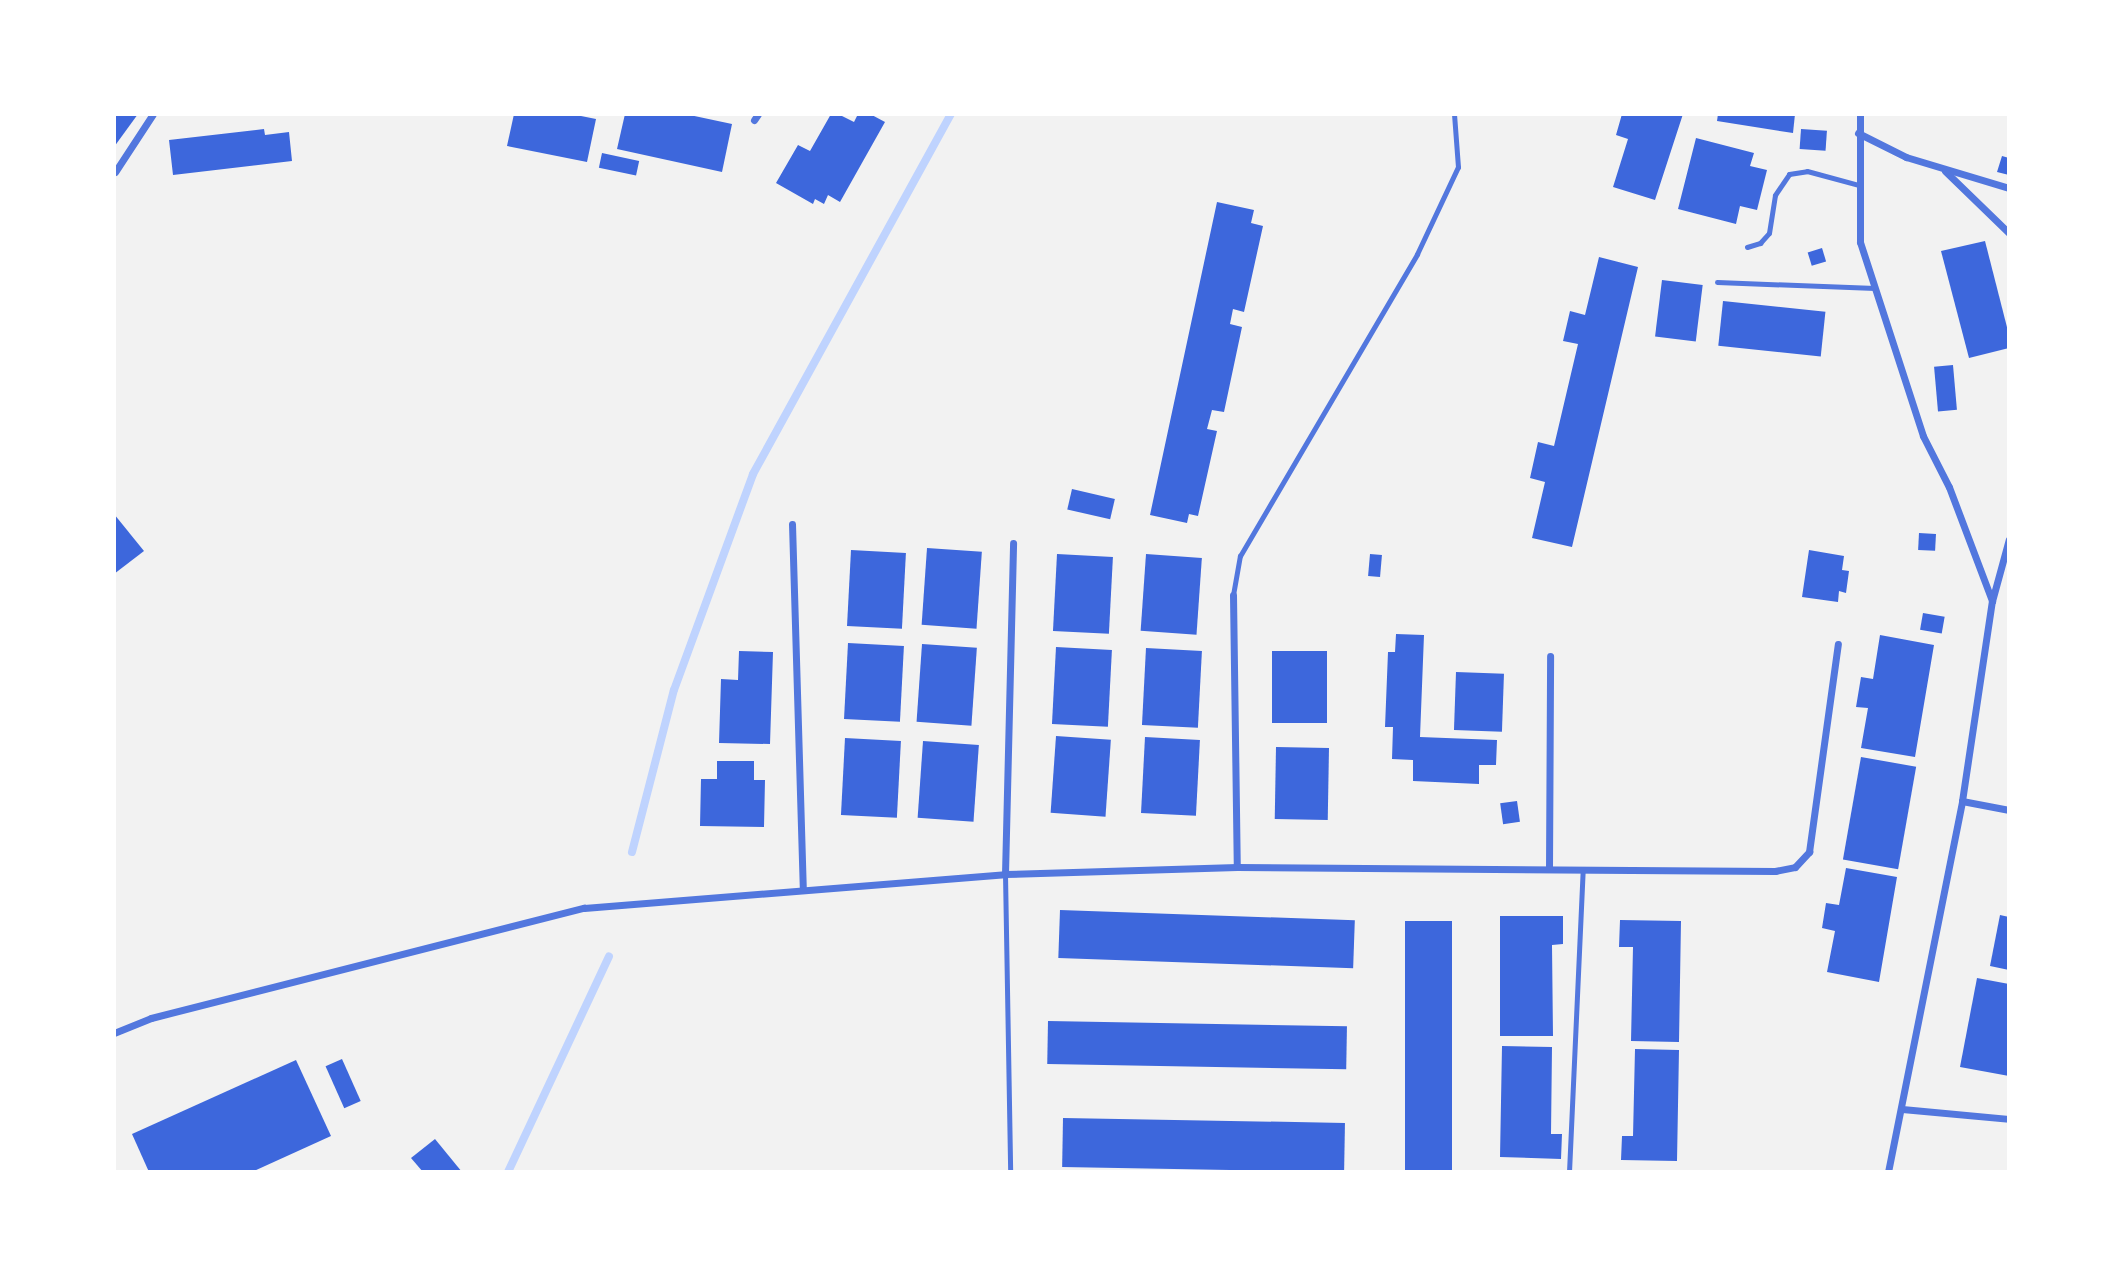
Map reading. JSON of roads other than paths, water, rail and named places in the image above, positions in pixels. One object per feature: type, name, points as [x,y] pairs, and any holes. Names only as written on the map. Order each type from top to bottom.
[{"type":"street","points":[[115,173],[153,114]]},
{"type":"street","points":[[1860,114],[1860,242],[1923,436],[1949,487],[1992,601]]},
{"type":"street","points":[[1858,133],[1880,146],[1944,170],[2009,188]]},
{"type":"street","points":[[1944,170],[2009,233]]},
{"type":"street","points":[[792,524],[803,890]]},
{"type":"street","points":[[1888,1172],[1962,801],[1992,601],[2009,539]]},
{"type":"street","points":[[1004,874],[1013,543]]},
{"type":"street","points":[[1233,595],[1237,867]]},
{"type":"street","points":[[114,1033],[151,1018],[584,908],[1004,874],[1237,867],[1776,871],[1795,867],[1809,852],[1839,644]]},
{"type":"street","points":[[1549,869],[1550,656]]},
{"type":"street","points":[[1962,801],[2009,810]]},
{"type":"street","points":[[1902,1109],[2009,1119]]},
{"type":"lane","points":[[1233,595],[1240,556],[1417,254],[1458,167],[1454,114]]},
{"type":"lane","points":[[1747,247],[1760,243],[1769,233],[1775,195],[1789,174],[1807,171],[1859,185]]},
{"type":"lane","points":[[1717,282],[1875,288]]},
{"type":"lane","points":[[1569,1172],[1583,869]]},
{"type":"lane","points":[[1004,874],[1010,1172]]},
{"type":"waterway","points":[[632,852],[674,690],[753,474],[951,114]]},
{"type":"waterway","points":[[508,1172],[609,956]]}]
